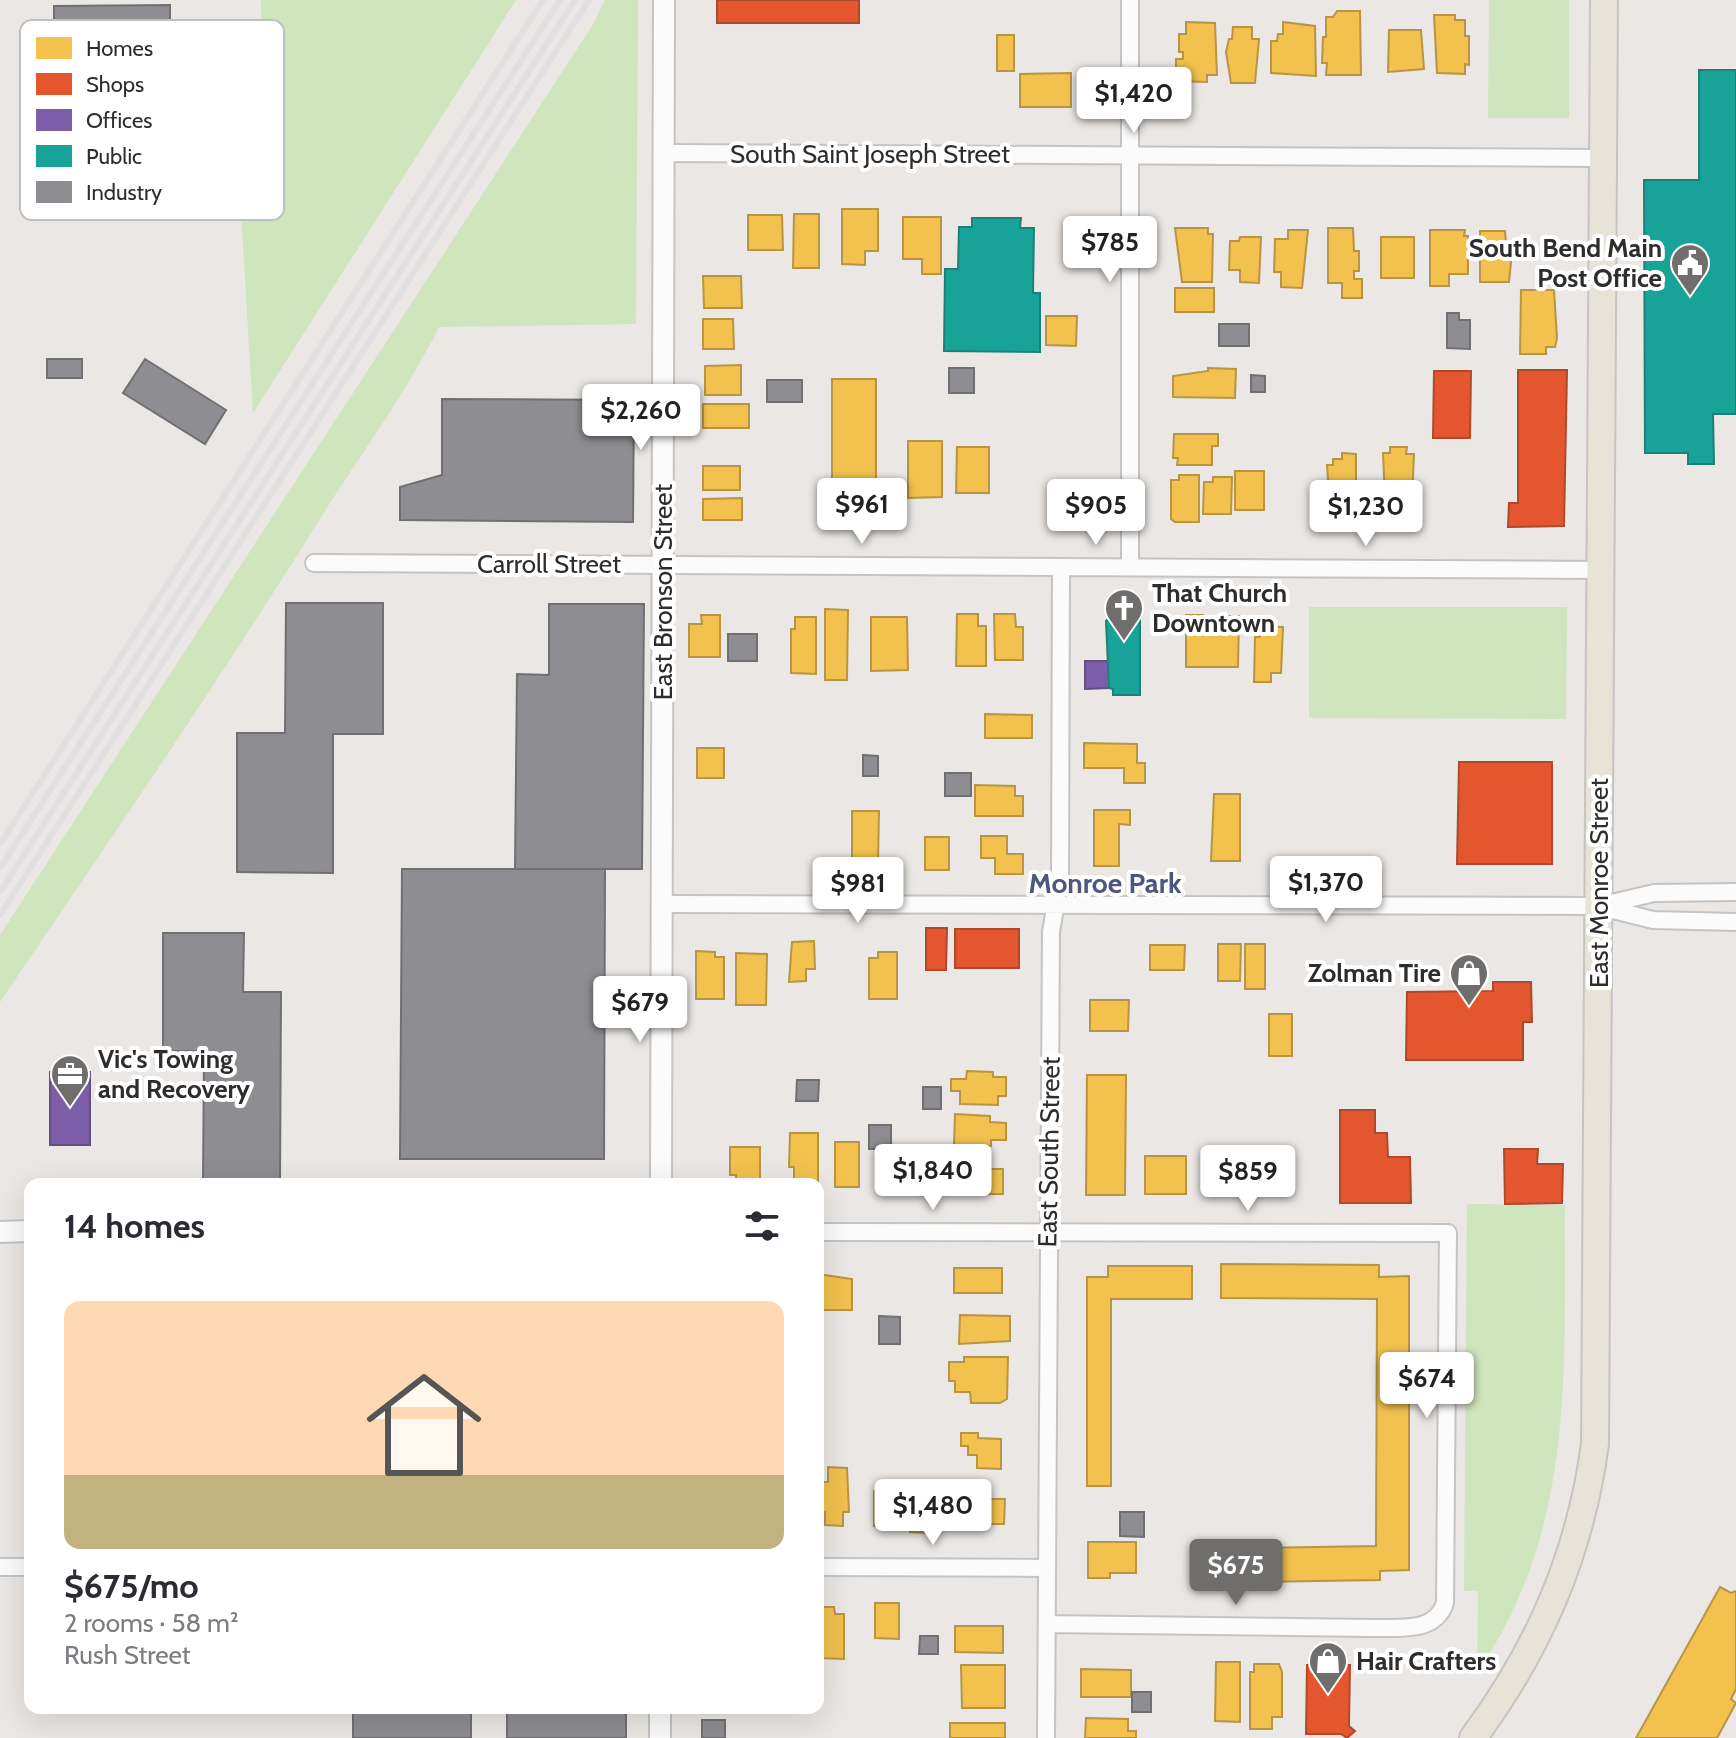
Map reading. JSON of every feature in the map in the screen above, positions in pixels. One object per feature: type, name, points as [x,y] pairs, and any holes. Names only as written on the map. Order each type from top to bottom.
[{"type":"main road","name":"East Monroe Street","points":[[1473,1738],[1502,1699],[1546,1620],[1566,1574],[1589,1494],[1598,1399],[1604,0]]},
{"type":"street","name":"East Bronson Street","points":[[661,1178],[664,0]]},
{"type":"street","points":[[1130,0],[1130,567]]},
{"type":"street","name":"South Saint Joseph Street","points":[[664,153],[1603,158]]},
{"type":"street","name":"Carroll Street","points":[[314,563],[1601,570]]},
{"type":"street","name":"East South Street","points":[[1046,1738],[1053,906],[1060,879],[1061,567]]},
{"type":"street","points":[[663,904],[1599,906],[1654,893],[1736,892]]},
{"type":"street","points":[[1599,906],[1653,920],[1736,922]]},
{"type":"street","points":[[0,1232],[24,1231]]},
{"type":"street","points":[[824,1232],[1448,1233],[1445,1603],[1434,1621],[1420,1627],[1370,1628],[1047,1624]]},
{"type":"street","points":[[0,1567],[24,1567]]},
{"type":"street","points":[[824,1567],[1047,1568]]},
{"type":"street","points":[[660,1714],[660,1738]]},
{"type":"green space","points":[[261,0],[516,0],[253,413],[241,220],[284,220],[284,20],[261,20]]},
{"type":"green space","points":[[605,0],[638,0],[636,324],[439,327],[396,402],[240,643],[0,1002],[0,935],[594,23]]},
{"type":"green space","points":[[1489,0],[1569,0],[1569,118],[1488,118]]},
{"type":"green space","points":[[1309,607],[1567,607],[1566,719],[1309,718]]},
{"type":"green space","points":[[1467,1204],[1565,1205],[1563,1388],[1558,1447],[1548,1505],[1532,1562],[1509,1618],[1477,1673],[1478,1591],[1464,1591]]},
{"type":"building: Homes","points":[[1337,11],[1360,11],[1361,75],[1326,75],[1327,63],[1322,63],[1326,17],[1333,17]]},
{"type":"building: Homes","points":[[1434,15],[1455,15],[1455,20],[1465,20],[1465,36],[1469,36],[1469,65],[1465,64],[1465,74],[1437,73]]},
{"type":"building: Homes","points":[[1186,22],[1215,23],[1217,75],[1207,75],[1207,82],[1176,81],[1176,59],[1183,59],[1183,52],[1179,52],[1179,34],[1186,34]]},
{"type":"building: Homes","points":[[1283,22],[1315,26],[1316,76],[1271,73],[1271,41],[1277,41],[1278,34],[1283,34]]},
{"type":"building: Homes","points":[[1233,27],[1252,27],[1252,39],[1259,39],[1255,83],[1231,83],[1226,52]]},
{"type":"building: Homes","points":[[1389,30],[1421,30],[1424,69],[1388,72]]},
{"type":"building: Homes","points":[[997,35],[1014,35],[1014,71],[997,71]]},
{"type":"building: Homes","points":[[1071,73],[1071,107],[1020,107],[1020,74]]},
{"type":"building: Homes","points":[[842,209],[878,209],[878,251],[865,251],[865,265],[842,264]]},
{"type":"building: Homes","points":[[794,214],[819,214],[819,268],[793,268]]},
{"type":"building: Homes","points":[[748,215],[782,215],[783,250],[748,250]]},
{"type":"building: Homes","points":[[903,217],[941,217],[941,274],[922,274],[922,259],[903,259]]},
{"type":"building: Homes","points":[[1175,228],[1208,228],[1208,234],[1213,234],[1212,282],[1182,282]]},
{"type":"building: Homes","points":[[1328,228],[1353,228],[1354,251],[1359,251],[1359,271],[1354,271],[1354,279],[1362,279],[1362,298],[1342,298],[1342,283],[1328,283]]},
{"type":"building: Homes","points":[[1288,230],[1308,230],[1302,288],[1281,287],[1281,272],[1274,272],[1275,239],[1288,239]]},
{"type":"building: Homes","points":[[1430,230],[1465,230],[1464,236],[1468,236],[1468,274],[1449,274],[1449,286],[1430,286]]},
{"type":"building: Homes","points":[[1480,231],[1505,231],[1507,252],[1512,252],[1509,282],[1480,282]]},
{"type":"building: Homes","points":[[1240,237],[1261,237],[1259,283],[1240,282],[1240,270],[1229,270],[1230,241],[1239,241]]},
{"type":"building: Homes","points":[[1381,237],[1414,237],[1414,278],[1381,278]]},
{"type":"building: Homes","points":[[703,276],[741,276],[742,308],[704,308]]},
{"type":"building: Homes","points":[[1175,288],[1214,288],[1214,312],[1175,312]]},
{"type":"building: Homes","points":[[1521,290],[1554,290],[1557,338],[1555,347],[1546,347],[1546,354],[1520,354]]},
{"type":"building: Homes","points":[[1046,316],[1077,316],[1076,346],[1046,345]]},
{"type":"building: Homes","points":[[703,319],[733,319],[734,349],[703,349]]},
{"type":"building: Homes","points":[[741,365],[741,395],[705,395],[705,366]]},
{"type":"building: Homes","points":[[1208,368],[1236,369],[1235,398],[1173,397],[1173,376],[1208,371]]},
{"type":"building: Homes","points":[[832,379],[876,379],[876,499],[832,499]]},
{"type":"building: Homes","points":[[703,404],[749,404],[749,428],[703,428]]},
{"type":"building: Homes","points":[[1174,434],[1218,434],[1218,446],[1212,446],[1212,465],[1177,465],[1178,458],[1173,458]]},
{"type":"building: Homes","points":[[908,441],[942,441],[942,497],[908,498]]},
{"type":"building: Homes","points":[[957,447],[989,447],[989,493],[956,493]]},
{"type":"building: Homes","points":[[1390,447],[1407,447],[1406,454],[1414,454],[1412,500],[1385,499],[1383,453],[1390,453]]},
{"type":"building: Homes","points":[[1342,453],[1356,454],[1356,492],[1329,494],[1327,465],[1333,465],[1333,459],[1342,459]]},
{"type":"building: Homes","points":[[703,466],[740,466],[740,490],[703,490]]},
{"type":"building: Homes","points":[[1235,471],[1264,471],[1264,510],[1235,510]]},
{"type":"building: Homes","points":[[1179,475],[1199,475],[1199,522],[1175,522],[1171,519],[1171,480],[1179,480]]},
{"type":"building: Homes","points":[[1213,477],[1232,477],[1231,514],[1203,514],[1204,482],[1213,482]]},
{"type":"building: Homes","points":[[742,498],[742,520],[703,520],[703,499]]},
{"type":"building: Homes","points":[[825,609],[848,610],[847,680],[825,680]]},
{"type":"building: Homes","points":[[957,614],[978,614],[978,626],[986,626],[986,666],[956,666]]},
{"type":"building: Homes","points":[[994,614],[1015,614],[1016,627],[1023,627],[1023,660],[995,660]]},
{"type":"building: Homes","points":[[701,615],[720,615],[720,657],[689,657],[689,624],[702,624]]},
{"type":"building: Homes","points":[[1186,615],[1203,615],[1202,624],[1223,624],[1223,616],[1239,616],[1238,667],[1186,667]]},
{"type":"building: Homes","points":[[795,617],[816,617],[816,674],[791,673],[791,629],[795,629]]},
{"type":"building: Homes","points":[[871,617],[907,617],[908,670],[871,671]]},
{"type":"building: Homes","points":[[1261,626],[1283,627],[1281,673],[1271,673],[1271,682],[1254,682],[1255,637],[1260,637]]},
{"type":"building: Homes","points":[[985,714],[1032,715],[1032,738],[985,738]]},
{"type":"building: Homes","points":[[1084,743],[1137,744],[1137,763],[1145,763],[1145,783],[1124,783],[1124,768],[1084,768]]},
{"type":"building: Homes","points":[[697,748],[724,748],[724,778],[697,778]]},
{"type":"building: Homes","points":[[975,785],[1015,786],[1015,796],[1023,796],[1023,816],[975,816]]},
{"type":"building: Homes","points":[[1214,794],[1240,794],[1240,861],[1211,861]]},
{"type":"building: Homes","points":[[1094,810],[1130,810],[1130,825],[1119,824],[1119,866],[1094,866]]},
{"type":"building: Homes","points":[[852,811],[879,811],[878,862],[852,862]]},
{"type":"building: Homes","points":[[981,836],[1007,836],[1007,854],[1023,854],[1023,874],[995,874],[995,858],[981,858]]},
{"type":"building: Homes","points":[[925,837],[949,837],[949,870],[925,870]]},
{"type":"building: Homes","points":[[814,941],[815,969],[806,969],[806,981],[789,982],[792,942]]},
{"type":"building: Homes","points":[[1218,944],[1241,944],[1240,981],[1218,981]]},
{"type":"building: Homes","points":[[1245,944],[1265,944],[1265,989],[1245,989]]},
{"type":"building: Homes","points":[[1150,945],[1185,945],[1184,970],[1150,970]]},
{"type":"building: Homes","points":[[696,951],[715,952],[715,957],[724,957],[724,999],[696,999]]},
{"type":"building: Homes","points":[[878,952],[897,952],[897,999],[869,999],[869,958],[878,958]]},
{"type":"building: Homes","points":[[736,953],[767,954],[766,1005],[736,1005]]},
{"type":"building: Homes","points":[[1090,1000],[1129,1000],[1128,1031],[1090,1031]]},
{"type":"building: Homes","points":[[1269,1014],[1292,1014],[1292,1056],[1269,1056]]},
{"type":"building: Homes","points":[[967,1071],[993,1072],[993,1077],[1006,1077],[1006,1096],[998,1096],[998,1105],[960,1104],[960,1091],[951,1091],[951,1079],[966,1079]]},
{"type":"building: Homes","points":[[1087,1075],[1126,1075],[1125,1195],[1086,1195]]},
{"type":"building: Homes","points":[[955,1114],[990,1116],[990,1122],[1006,1123],[1006,1140],[991,1140],[991,1146],[954,1145]]},
{"type":"building: Homes","points":[[790,1133],[818,1133],[818,1178],[794,1178],[794,1167],[789,1167]]},
{"type":"building: Homes","points":[[835,1142],[859,1142],[859,1187],[835,1187]]},
{"type":"building: Homes","points":[[730,1147],[760,1147],[760,1178],[730,1175]]},
{"type":"building: Homes","points":[[1145,1156],[1186,1156],[1186,1194],[1145,1194]]},
{"type":"building: Homes","points":[[955,1169],[1003,1169],[1003,1194],[955,1194]]},
{"type":"building: Homes","points":[[1221,1264],[1379,1265],[1379,1277],[1409,1276],[1409,1570],[1380,1571],[1380,1580],[1248,1582],[1247,1548],[1376,1546],[1377,1299],[1221,1298]]},
{"type":"building: Homes","points":[[1108,1266],[1192,1266],[1192,1299],[1111,1299],[1111,1486],[1087,1486],[1087,1277],[1108,1277]]},
{"type":"building: Homes","points":[[954,1268],[1002,1268],[1002,1293],[954,1293]]},
{"type":"building: Homes","points":[[824,1275],[852,1279],[852,1310],[824,1310]]},
{"type":"building: Homes","points":[[960,1315],[1010,1316],[1010,1341],[959,1344]]},
{"type":"building: Homes","points":[[964,1357],[1008,1357],[1007,1399],[1000,1403],[971,1403],[970,1392],[955,1392],[955,1381],[949,1381],[949,1362],[964,1362]]},
{"type":"building: Homes","points":[[961,1433],[978,1433],[978,1438],[1001,1439],[1001,1469],[977,1468],[977,1455],[968,1455],[968,1446],[961,1446]]},
{"type":"building: Homes","points":[[828,1467],[847,1468],[849,1512],[843,1512],[843,1526],[825,1525],[824,1482],[828,1482]]},
{"type":"building: Homes","points":[[874,1491],[902,1491],[900,1527],[874,1526]]},
{"type":"building: Homes","points":[[908,1497],[935,1497],[932,1533],[910,1532]]},
{"type":"building: Homes","points":[[967,1499],[1005,1499],[1004,1524],[967,1524]]},
{"type":"building: Homes","points":[[1088,1542],[1136,1542],[1136,1573],[1110,1573],[1110,1578],[1088,1578]]},
{"type":"building: Homes","points":[[1720,1587],[1731,1593],[1736,1591],[1736,1689],[1731,1699],[1736,1703],[1717,1738],[1636,1738]]},
{"type":"building: Homes","points":[[875,1603],[899,1603],[899,1639],[875,1638]]},
{"type":"building: Homes","points":[[824,1607],[834,1607],[835,1614],[844,1614],[844,1659],[824,1658]]},
{"type":"building: Homes","points":[[955,1626],[1003,1626],[1003,1653],[955,1652]]},
{"type":"building: Homes","points":[[1216,1662],[1240,1662],[1240,1722],[1215,1721]]},
{"type":"building: Homes","points":[[1254,1664],[1279,1664],[1282,1672],[1282,1717],[1272,1717],[1272,1729],[1250,1729],[1250,1672],[1254,1672]]},
{"type":"building: Homes","points":[[961,1665],[1005,1665],[1005,1708],[962,1708]]},
{"type":"building: Homes","points":[[1081,1669],[1131,1670],[1131,1697],[1081,1697]]},
{"type":"building: Homes","points":[[1086,1718],[1128,1719],[1128,1731],[1136,1731],[1136,1738],[1085,1738]]},
{"type":"building: Homes","points":[[950,1723],[1005,1723],[1005,1738],[950,1738]]},
{"type":"building: Shops","points":[[717,0],[859,0],[859,23],[717,23]]},
{"type":"building: Shops","points":[[1518,370],[1567,370],[1564,526],[1508,527],[1509,503],[1518,503]]},
{"type":"building: Shops","points":[[1434,371],[1471,371],[1470,438],[1433,438]]},
{"type":"building: Shops","points":[[1459,762],[1552,762],[1552,864],[1457,864]]},
{"type":"building: Shops","points":[[926,928],[947,928],[946,970],[926,970]]},
{"type":"building: Shops","points":[[955,929],[1019,929],[1019,968],[955,968]]},
{"type":"building: Shops","name":"Zolman Tire","points":[[1493,982],[1531,982],[1532,1022],[1523,1022],[1523,1060],[1406,1060],[1407,992],[1493,991]]},
{"type":"building: Shops","points":[[1340,1110],[1375,1110],[1375,1133],[1387,1133],[1388,1157],[1410,1157],[1411,1203],[1340,1203]]},
{"type":"building: Shops","points":[[1504,1149],[1538,1149],[1537,1164],[1563,1164],[1562,1203],[1505,1204]]},
{"type":"building: Shops","name":"Hair Crafters","points":[[1307,1665],[1350,1665],[1349,1726],[1355,1731],[1347,1738],[1341,1734],[1306,1734]]},
{"type":"building: Offices","points":[[1085,661],[1109,661],[1109,688],[1085,689]]},
{"type":"building: Offices","name":"Vic's Towing and Recovery","points":[[50,1072],[90,1072],[90,1145],[50,1145]]},
{"type":"building: Public","name":"South Bend Main Post Office","points":[[1699,70],[1736,70],[1736,414],[1713,414],[1714,464],[1688,464],[1688,453],[1645,453],[1644,180],[1699,180]]},
{"type":"building: Public","points":[[972,218],[1021,218],[1020,228],[1034,228],[1033,293],[1040,293],[1040,352],[944,351],[945,269],[958,269],[959,227],[972,227]]},
{"type":"building: Public","name":"That Church Downtown","points":[[1118,610],[1140,612],[1140,695],[1113,695],[1113,689],[1109,688],[1106,621]]},
{"type":"building: Industry","points":[[170,5],[170,20],[54,20],[54,6]]},
{"type":"building: Industry","points":[[1447,313],[1459,313],[1459,320],[1470,320],[1470,349],[1447,348]]},
{"type":"building: Industry","points":[[1219,324],[1249,324],[1249,346],[1219,346]]},
{"type":"building: Industry","points":[[47,359],[82,359],[82,378],[47,378]]},
{"type":"building: Industry","points":[[145,359],[226,410],[205,444],[123,393]]},
{"type":"building: Industry","points":[[949,368],[974,368],[974,393],[949,393]]},
{"type":"building: Industry","points":[[1251,375],[1265,376],[1265,392],[1251,392]]},
{"type":"building: Industry","points":[[767,380],[802,380],[802,402],[767,402]]},
{"type":"building: Industry","points":[[442,399],[634,400],[633,522],[400,520],[400,487],[442,475]]},
{"type":"building: Industry","points":[[286,603],[383,603],[383,734],[333,734],[333,873],[237,872],[237,733],[285,733]]},
{"type":"building: Industry","points":[[549,604],[644,604],[642,869],[515,869],[517,674],[549,675]]},
{"type":"building: Industry","points":[[728,634],[757,634],[757,661],[728,661]]},
{"type":"building: Industry","points":[[863,755],[878,756],[878,776],[863,776]]},
{"type":"building: Industry","points":[[945,773],[971,773],[971,796],[945,796]]},
{"type":"building: Industry","points":[[402,869],[605,869],[604,1159],[400,1159]]},
{"type":"building: Industry","points":[[163,933],[244,933],[243,992],[281,992],[280,1178],[203,1178],[204,1051],[163,1051]]},
{"type":"building: Industry","points":[[797,1080],[819,1080],[818,1101],[796,1101]]},
{"type":"building: Industry","points":[[923,1087],[941,1087],[941,1109],[923,1109]]},
{"type":"building: Industry","points":[[869,1125],[891,1125],[891,1149],[869,1149]]},
{"type":"building: Industry","points":[[879,1316],[900,1317],[900,1344],[879,1344]]},
{"type":"building: Industry","points":[[1120,1512],[1144,1512],[1144,1537],[1120,1536]]},
{"type":"building: Industry","points":[[920,1636],[938,1636],[938,1654],[919,1654]]},
{"type":"building: Industry","points":[[1132,1692],[1151,1692],[1151,1712],[1132,1712]]},
{"type":"building: Industry","points":[[353,1714],[471,1714],[471,1738],[353,1738]]},
{"type":"building: Industry","points":[[507,1714],[626,1714],[626,1738],[507,1738]]},
{"type":"building: Industry","points":[[702,1720],[725,1720],[725,1738],[702,1738]]},
{"type":"railway","points":[[0,844],[543,0]]},
{"type":"railway","points":[[0,868],[560,0]]},
{"type":"railway","points":[[0,892],[575,0]]},
{"type":"railway","points":[[0,915],[589,0]]},
{"type":"place","name":"South Bend Main Post Office","points":[[1690,297]]},
{"type":"place","name":"That Church Downtown","points":[[1124,642]]},
{"type":"place","name":"Zolman Tire","points":[[1469,1007]]},
{"type":"place","name":"Vic's Towing and Recovery","points":[[70,1108]]},
{"type":"place","name":"Hair Crafters","points":[[1328,1695]]},
{"type":"district","name":"Monroe Park","points":[[1105,883]]}]
